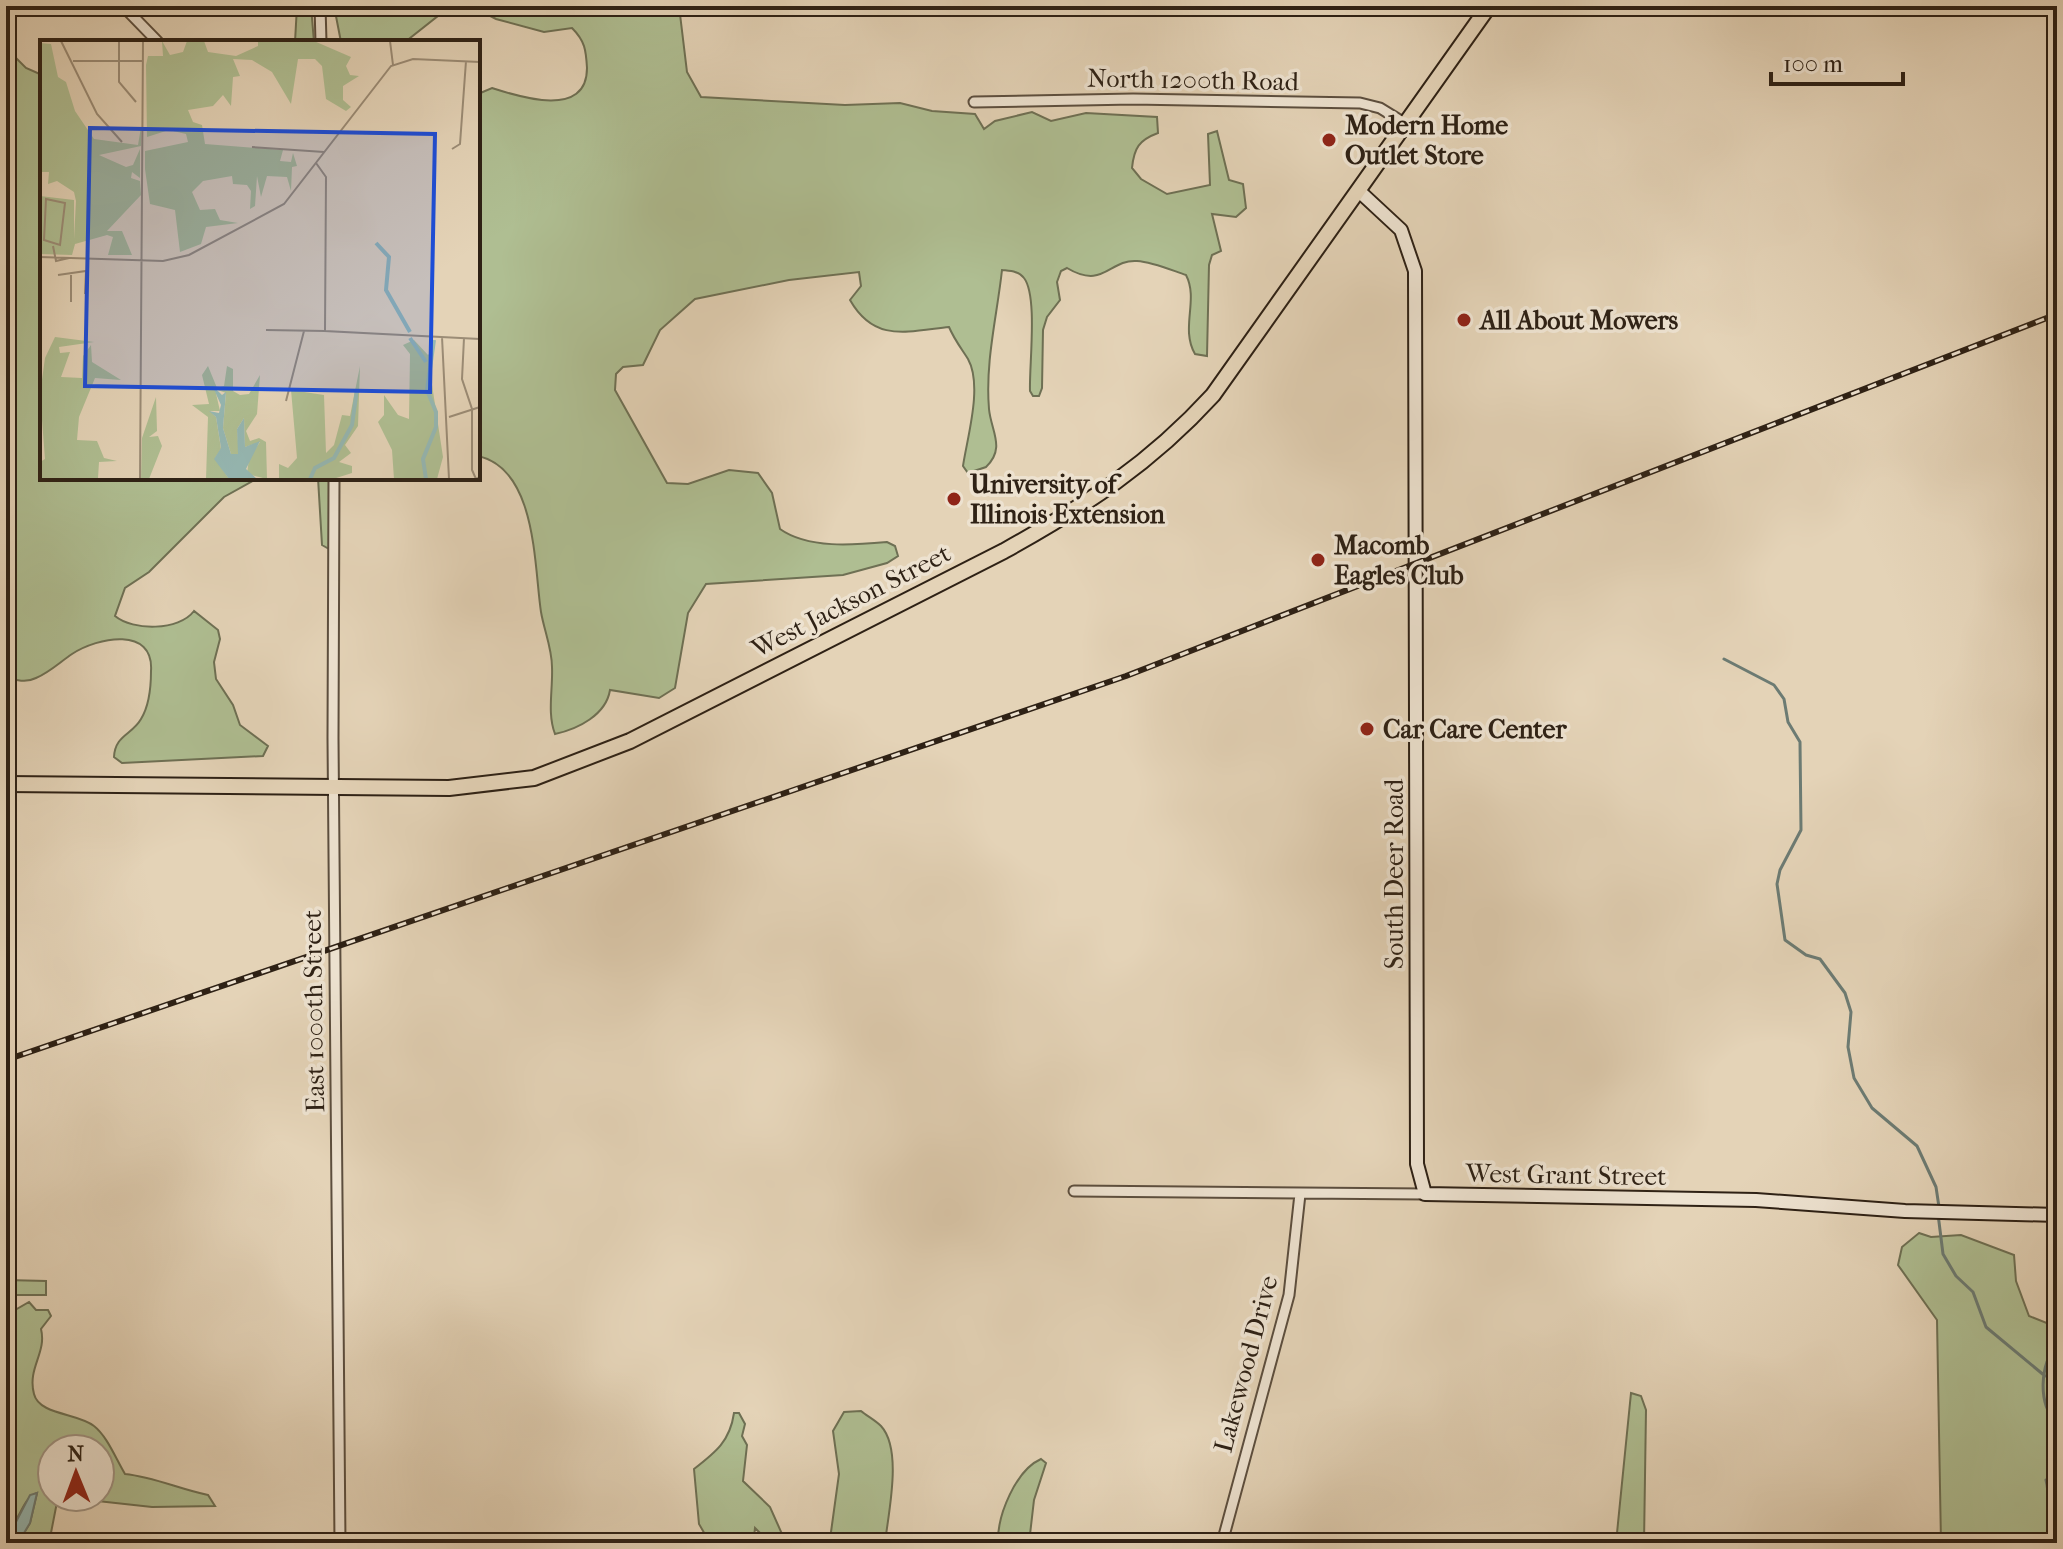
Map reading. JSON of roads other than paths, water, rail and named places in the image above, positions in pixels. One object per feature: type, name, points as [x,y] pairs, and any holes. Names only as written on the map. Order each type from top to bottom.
[{"type":"main road","name":"West Jackson Street","points":[[6,784],[479,787],[534,778],[630,741],[1059,522],[1149,458],[1213,395],[1489,6]]},
{"type":"main road","name":"South Deer Road","points":[[1359,191],[1401,230],[1415,271],[1417,1164],[1425,1194]]},
{"type":"main road","name":"West Grant Street","points":[[1425,1194],[1756,1200],[1905,1211],[2057,1215]]},
{"type":"street","points":[[123,6],[156,40]]},
{"type":"street","points":[[320,6],[321,40]]},
{"type":"street","name":"North 1200th Road","points":[[974,102],[1133,99],[1360,103],[1380,108],[1406,124]]},
{"type":"street","name":"East 1000th Street","points":[[334,480],[340,1543]]},
{"type":"street","name":"West Grant Street","points":[[1074,1191],[1425,1194]]},
{"type":"street","name":"Lakewood Drive","points":[[1222,1543],[1289,1295],[1300,1194]]},
{"type":"water","points":[[36,1493],[30,1523],[18,1543],[6,1543],[6,1532],[15,1524],[30,1495]]},
{"type":"waterway","points":[[1724,659],[1774,685],[1784,699],[1788,722],[1800,742],[1801,830],[1780,870],[1777,884],[1785,940],[1806,955],[1820,959],[1845,993],[1851,1012],[1848,1047],[1854,1078],[1872,1108],[1917,1146],[1936,1187],[1939,1207]]},
{"type":"waterway","points":[[1938,1214],[1943,1254],[1956,1276],[1973,1292],[1986,1327],[2045,1376]]},
{"type":"waterway","points":[[2057,1345],[2047,1362],[2043,1384],[2046,1406],[2057,1421]]},
{"type":"waterway","points":[[2057,1423],[2057,1434]]},
{"type":"waterway","points":[[2043,1543],[2041,1537],[2052,1532],[2046,1480],[2057,1479]]},
{"type":"waterway","points":[[1623,1537],[1624,1543]]},
{"type":"railway","points":[[6,1060],[1126,676],[2057,314]]},
{"type":"place","name":"Modern Home Outlet Store","points":[[1329,140]]},
{"type":"place","name":"All About Mowers","points":[[1464,320]]},
{"type":"place","name":"University of Illinois Extension","points":[[954,499]]},
{"type":"place","name":"Macomb Eagles Club","points":[[1318,560]]},
{"type":"place","name":"Car Care Center","points":[[1367,729]]}]
